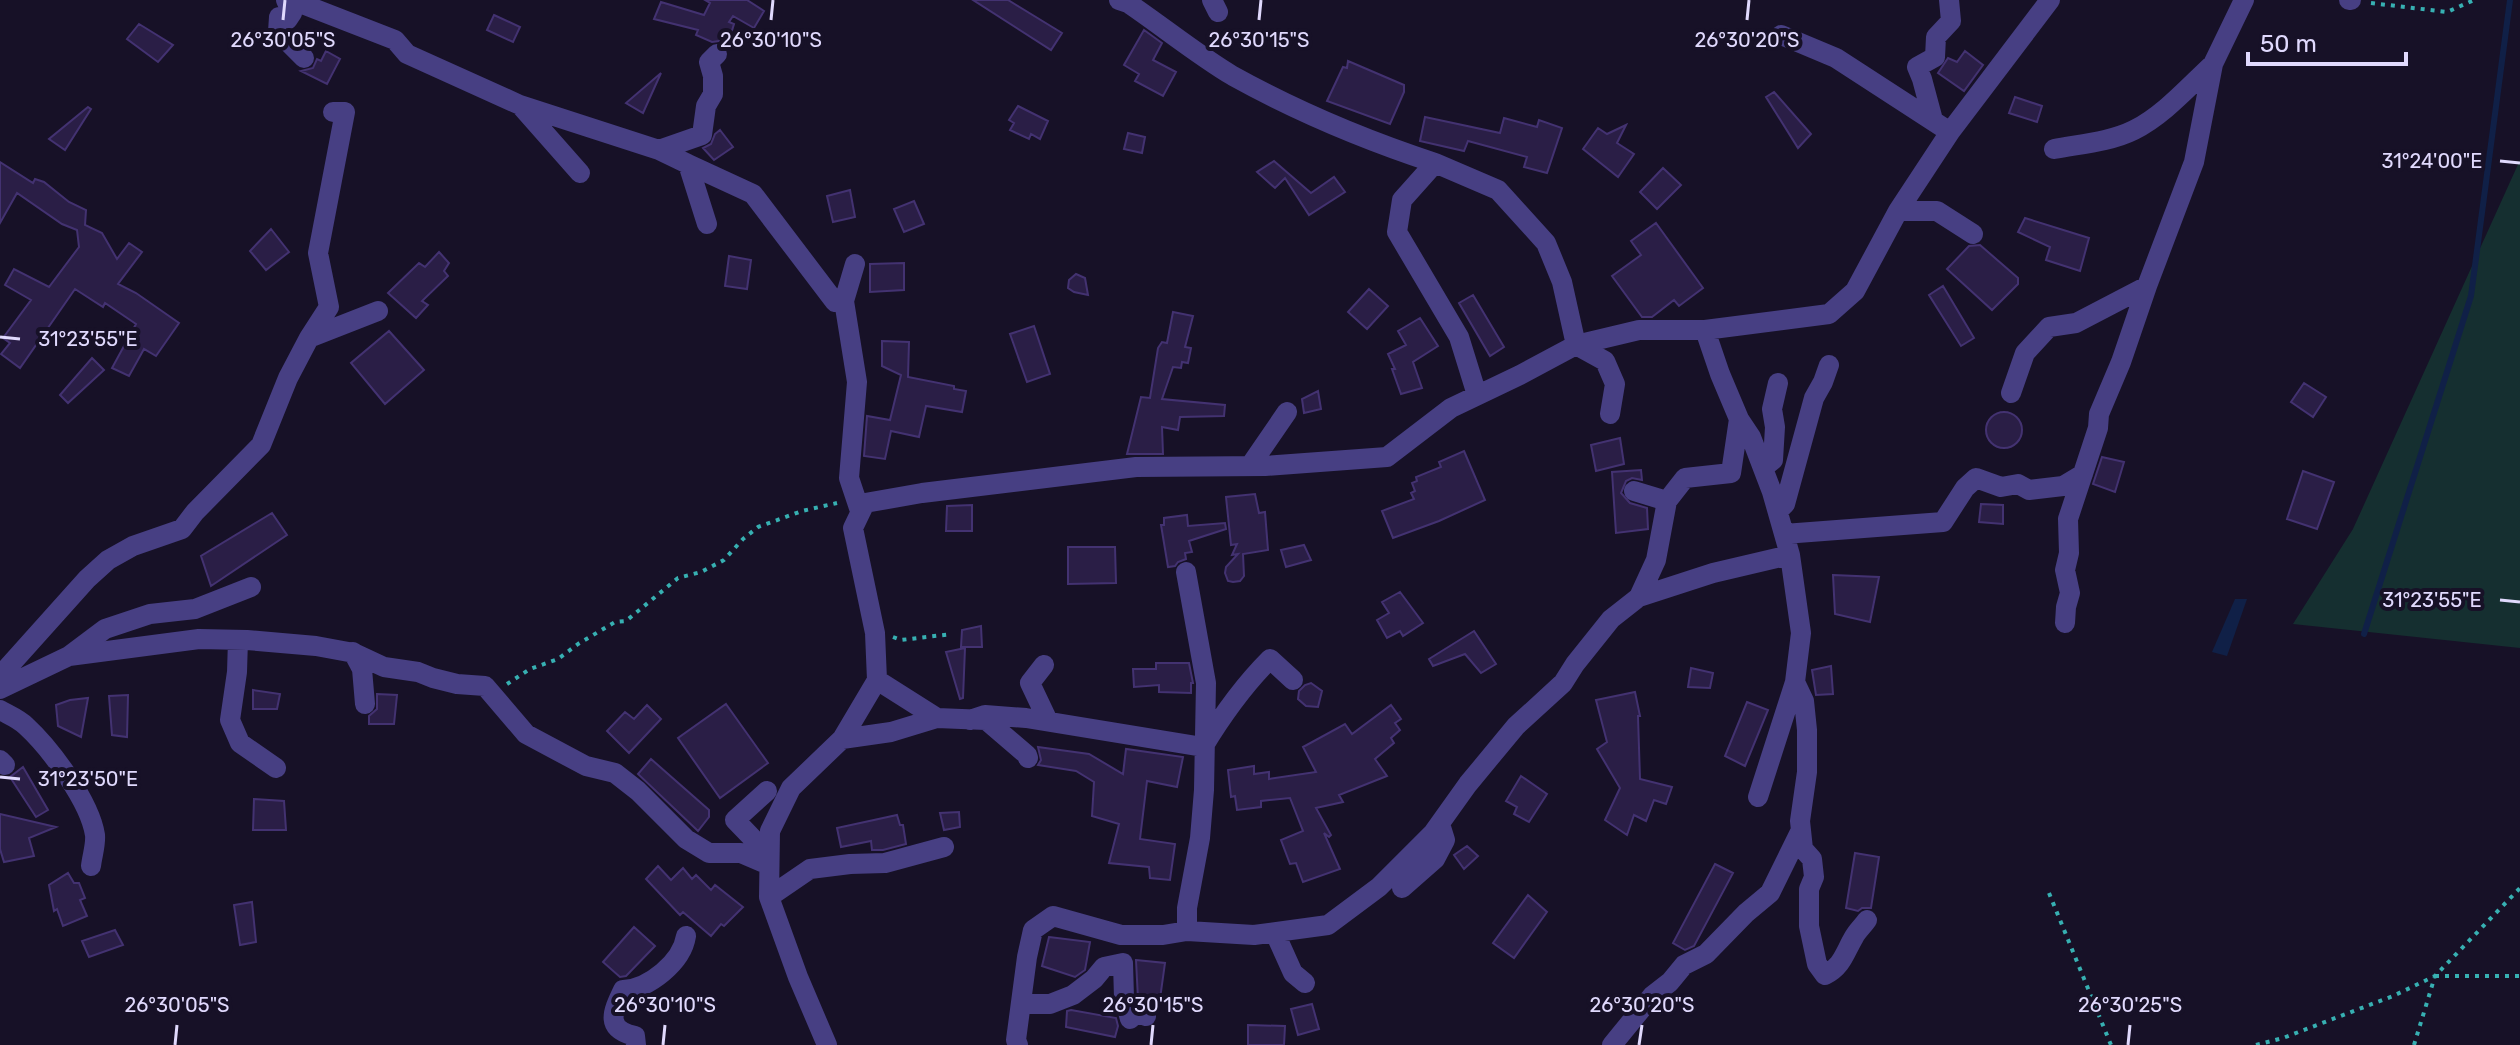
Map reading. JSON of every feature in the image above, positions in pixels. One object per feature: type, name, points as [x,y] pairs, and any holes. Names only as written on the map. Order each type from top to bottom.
[{"type":"street","points":[[286,0],[292,13],[288,19],[279,17],[278,32],[304,58]]},
{"type":"street","points":[[292,0],[395,40],[407,54],[520,105],[659,150],[753,194],[835,302]]},
{"type":"street","points":[[1119,0],[1128,3],[1231,74],[1291,106],[1378,145],[1435,163],[1498,190],[1546,243],[1562,282],[1576,345],[1605,361],[1615,384],[1610,414]]},
{"type":"street","points":[[1933,120],[1917,67],[1935,57],[1936,37],[1951,21],[1949,0]]},
{"type":"street","points":[[827,1045],[769,897],[770,831],[791,788],[842,739],[877,680],[875,633],[853,528],[865,503],[922,493],[1136,467],[1250,466],[1387,457],[1451,408],[1576,345],[1639,330],[1705,330],[1829,314],[1855,291],[1898,211],[1950,132],[2050,0]]},
{"type":"street","points":[[2065,623],[2070,593],[2065,570],[2069,553],[2068,519],[2098,428],[2099,414],[2194,162],[2213,64],[2244,0]]},
{"type":"street","points":[[1781,35],[1836,58],[1950,132]]},
{"type":"street","points":[[659,150],[702,135],[706,106],[713,94],[709,62],[717,54]]},
{"type":"street","points":[[2054,149],[2135,130],[2213,64]]},
{"type":"street","points":[[520,105],[580,173]]},
{"type":"street","points":[[0,676],[108,560],[133,546],[182,529],[261,445],[288,378],[329,307],[318,253],[345,112],[333,112]]},
{"type":"street","points":[[1435,163],[1402,200],[1397,232],[1459,337],[1477,395]]},
{"type":"street","points":[[688,164],[707,224]]},
{"type":"street","points":[[1898,211],[1937,211],[1973,234]]},
{"type":"street","points":[[855,264],[844,301],[857,382],[849,478],[859,508]]},
{"type":"street","points":[[2011,393],[2025,353],[2049,327],[2076,323],[2147,286]]},
{"type":"street","points":[[309,338],[378,311]]},
{"type":"street","points":[[1705,330],[1739,419],[1751,437],[1778,511],[1790,555],[1801,633],[1795,682],[1758,797]]},
{"type":"street","points":[[1778,511],[1785,504],[1814,398],[1829,365]]},
{"type":"street","points":[[1763,468],[1773,460],[1775,427],[1772,409],[1778,383]]},
{"type":"street","points":[[1250,466],[1287,412]]},
{"type":"street","points":[[1639,597],[1656,560],[1667,501],[1685,478],[1734,478],[1739,419]]},
{"type":"street","points":[[1784,534],[1943,522],[1965,488],[1976,478],[2001,487],[2018,484],[2029,490],[2063,486],[2083,474]]},
{"type":"street","points":[[1634,491],[1667,501]]},
{"type":"street","points":[[1018,1045],[1016,1040],[1033,930],[1053,916],[1121,935],[1163,935],[1187,931],[1254,935],[1328,925],[1379,887],[1440,824],[1516,726],[1563,683],[1611,619],[1639,597],[1713,573],[1790,555]]},
{"type":"street","points":[[1186,572],[1206,683],[1204,790],[1200,838],[1187,908],[1187,931]]},
{"type":"street","points":[[0,689],[69,656],[105,629],[150,614],[195,609],[251,587]]},
{"type":"street","points":[[69,656],[199,639],[238,640],[353,652],[384,667],[418,672],[457,684],[485,686],[526,734],[586,766],[615,773],[638,791],[686,839],[709,853],[741,853],[769,865]]},
{"type":"street","points":[[238,640],[230,720],[240,743],[276,768]]},
{"type":"street","points":[[353,652],[362,669],[365,704]]},
{"type":"street","points":[[1203,747],[1231,702],[1270,659],[1293,680]]},
{"type":"street","points":[[1044,665],[1030,683],[1048,721]]},
{"type":"street","points":[[877,680],[937,718]]},
{"type":"street","points":[[1795,682],[1804,701],[1807,730],[1807,772],[1800,821],[1803,849],[1812,859],[1814,877],[1809,889],[1809,926],[1817,964],[1825,975],[1834,971],[1846,955],[1855,934],[1867,920]]},
{"type":"street","points":[[0,710],[25,724],[53,756],[76,792],[89,815],[96,838],[91,866]]},
{"type":"street","points":[[970,720],[985,715],[1048,721],[1203,747]]},
{"type":"street","points":[[842,739],[891,732],[937,718],[986,720],[1028,758]]},
{"type":"street","points":[[767,791],[735,820],[762,848],[769,865]]},
{"type":"street","points":[[1402,888],[1435,859],[1445,840],[1440,824]]},
{"type":"street","points":[[1612,1045],[1652,996],[1670,982],[1684,965],[1706,954],[1770,893],[1801,830]]},
{"type":"street","points":[[769,897],[810,869],[885,863],[944,847]]},
{"type":"street","points":[[1275,933],[1293,973],[1305,983]]},
{"type":"street","points":[[636,1045],[635,1036],[622,1033],[614,1023],[613,1012],[623,990],[649,985],[684,949],[686,936]]},
{"type":"street","points":[[1022,1004],[1050,1004],[1073,995],[1104,967],[1123,963],[1124,998],[1130,1019],[1137,1013],[1146,1016]]},
{"type":"path","points":[[2350,0],[2447,12],[2474,0]]},
{"type":"path","points":[[491,694],[530,669],[558,659],[615,622],[626,621],[678,578],[701,572],[724,560],[758,527],[802,511],[843,501],[859,508]]},
{"type":"path","points":[[875,633],[901,640],[952,634]]},
{"type":"path","points":[[2256,1045],[2283,1038],[2393,996],[2435,976],[2520,888]]},
{"type":"path","points":[[2049,893],[2111,1045]]},
{"type":"path","points":[[2435,976],[2520,976]]},
{"type":"path","points":[[2414,1045],[2435,976]]},
{"type":"green space","points":[[2520,160],[2520,648],[2293,624],[2353,529]]},
{"type":"water","points":[[2235,599],[2247,599],[2227,656],[2212,652]]},
{"type":"building","points":[[705,0],[747,0],[764,11],[754,28],[733,16],[729,22],[734,24],[730,37],[722,35],[719,41],[712,42],[696,35],[698,30],[654,19],[661,2],[704,15],[710,3]]},
{"type":"building","points":[[973,0],[1008,0],[1062,33],[1051,50]]},
{"type":"building","points":[[494,15],[520,27],[513,42],[487,30]]},
{"type":"building","points":[[139,24],[173,45],[158,62],[127,39]]},
{"type":"building","points":[[1144,30],[1162,43],[1153,60],[1176,72],[1163,96],[1135,81],[1139,74],[1124,65]]},
{"type":"building","points":[[326,51],[340,59],[327,84],[301,71],[313,68]]},
{"type":"building","points":[[1965,51],[1983,65],[1964,91],[1938,73],[1948,58],[1957,62]]},
{"type":"building","points":[[1348,61],[1404,85],[1390,124],[1327,101]]},
{"type":"building","points":[[661,73],[643,113],[626,103]]},
{"type":"building","points":[[1774,92],[1811,134],[1798,148],[1766,97]]},
{"type":"building","points":[[2015,97],[2042,106],[2037,122],[2009,113]]},
{"type":"building","points":[[1018,106],[1048,121],[1040,139],[1031,134],[1029,139],[1010,130],[1014,123],[1009,120]]},
{"type":"building","points":[[88,107],[91,109],[65,150],[49,139]]},
{"type":"building","points":[[1425,117],[1500,133],[1504,118],[1537,127],[1539,120],[1562,128],[1547,173],[1524,167],[1527,157],[1468,141],[1464,151],[1420,141]]},
{"type":"building","points":[[1626,125],[1617,143],[1634,154],[1618,177],[1583,149],[1598,128],[1607,134]]},
{"type":"building","points":[[720,130],[733,147],[714,160],[703,148],[711,144]]},
{"type":"building","points":[[1128,133],[1145,137],[1142,153],[1124,149]]},
{"type":"building","points":[[1274,161],[1311,193],[1334,177],[1345,192],[1309,215],[1285,178],[1275,188],[1257,172]]},
{"type":"building","points":[[0,162],[33,183],[35,179],[44,182],[69,202],[86,210],[85,225],[102,233],[117,259],[129,243],[142,252],[118,284],[179,323],[156,356],[144,349],[129,376],[112,368],[136,324],[105,303],[103,307],[75,289],[20,368],[1,354],[10,343],[3,338],[31,300],[5,285],[14,269],[49,287],[79,247],[77,230],[62,224],[17,193],[0,223]]},
{"type":"building","points":[[1663,168],[1681,185],[1657,209],[1640,192]]},
{"type":"building","points":[[850,190],[855,217],[833,222],[827,196]]},
{"type":"building","points":[[914,201],[924,224],[904,232],[894,209]]},
{"type":"building","points":[[2025,218],[2089,238],[2080,271],[2046,260],[2050,247],[2018,232]]},
{"type":"building","points":[[1656,223],[1703,288],[1679,306],[1674,300],[1652,317],[1642,317],[1612,276],[1641,255],[1631,241]]},
{"type":"building","points":[[271,229],[289,252],[266,270],[250,251]]},
{"type":"building","points":[[1980,245],[2018,278],[2018,284],[1992,310],[1947,269],[1969,246]]},
{"type":"building","points":[[439,252],[449,263],[444,271],[448,276],[422,301],[428,305],[416,318],[388,293],[419,263],[425,267]]},
{"type":"building","points":[[729,256],[751,260],[747,289],[725,286]]},
{"type":"building","points":[[904,263],[904,290],[870,292],[870,264]]},
{"type":"building","points":[[1076,274],[1085,278],[1088,295],[1068,288],[1069,280]]},
{"type":"building","points":[[1943,286],[1974,338],[1961,346],[1929,295]]},
{"type":"building","points":[[1369,289],[1388,306],[1367,329],[1348,312]]},
{"type":"building","points":[[1473,295],[1504,347],[1490,356],[1459,303]]},
{"type":"building","points":[[1173,312],[1193,316],[1185,347],[1191,348],[1188,363],[1182,362],[1181,368],[1173,367],[1162,399],[1225,405],[1224,416],[1180,417],[1178,430],[1162,427],[1163,454],[1127,454],[1141,397],[1150,398],[1158,348],[1162,342],[1167,343]]},
{"type":"building","points":[[1420,318],[1438,346],[1413,362],[1422,388],[1401,394],[1388,354],[1406,345],[1398,331]]},
{"type":"building","points":[[1034,326],[1050,374],[1027,382],[1010,334]]},
{"type":"building","points":[[389,331],[424,370],[385,404],[351,363]]},
{"type":"building","points":[[882,341],[909,342],[908,377],[966,391],[962,412],[926,406],[919,437],[891,431],[885,459],[864,456],[867,416],[890,420],[901,375],[882,366]]},
{"type":"building","points":[[92,358],[104,370],[68,403],[60,395]]},
{"type":"building","points":[[2304,383],[2326,397],[2313,417],[2291,402]]},
{"type":"building","points":[[1318,391],[1321,409],[1304,413],[1302,399]]},
{"type":"building","points":[[2004,412],[2017,417],[2022,430],[2017,443],[2004,448],[1991,443],[1986,430],[1991,417]]},
{"type":"building","points":[[1620,438],[1624,464],[1596,471],[1591,445]]},
{"type":"building","points":[[1464,451],[1485,500],[1393,538],[1382,511],[1414,499],[1411,493],[1415,491],[1412,483],[1417,481],[1416,477],[1441,467],[1439,462]]},
{"type":"building","points":[[2102,457],[2124,462],[2115,492],[2093,484]]},
{"type":"building","points":[[1641,470],[1642,480],[1632,478],[1626,481],[1621,493],[1630,503],[1647,508],[1648,529],[1616,533],[1612,472]]},
{"type":"building","points":[[2303,471],[2334,482],[2317,529],[2287,519]]},
{"type":"building","points":[[1255,494],[1259,513],[1265,512],[1268,550],[1243,554],[1244,576],[1240,581],[1228,581],[1226,567],[1238,554],[1232,555],[1237,544],[1231,545],[1226,497]]},
{"type":"building","points":[[1981,504],[2003,505],[2003,524],[1979,522]]},
{"type":"building","points":[[972,505],[972,531],[946,531],[947,506]]},
{"type":"building","points":[[272,513],[287,535],[211,586],[201,556]]},
{"type":"building","points":[[1187,515],[1188,526],[1225,523],[1226,529],[1189,541],[1192,552],[1185,553],[1186,559],[1175,566],[1168,567],[1161,525],[1164,525],[1164,518]]},
{"type":"building","points":[[1304,545],[1311,560],[1286,567],[1281,550]]},
{"type":"building","points":[[1068,547],[1115,547],[1116,583],[1068,584]]},
{"type":"building","points":[[1833,575],[1879,577],[1870,622],[1835,614]]},
{"type":"building","points":[[1400,592],[1423,623],[1403,636],[1400,631],[1387,638],[1377,620],[1389,613],[1382,602]]},
{"type":"building","points":[[981,626],[982,647],[961,647],[962,630]]},
{"type":"building","points":[[1474,631],[1496,664],[1481,673],[1465,654],[1433,666],[1429,659]]},
{"type":"building","points":[[965,648],[963,698],[960,699],[946,652]]},
{"type":"building","points":[[1156,663],[1189,663],[1193,683],[1191,693],[1159,692],[1159,685],[1134,687],[1133,669],[1156,669]]},
{"type":"building","points":[[1831,666],[1833,694],[1816,695],[1812,670]]},
{"type":"building","points":[[1691,668],[1713,673],[1710,688],[1688,687]]},
{"type":"building","points":[[1311,683],[1322,691],[1318,707],[1306,706],[1298,699],[1299,691]]},
{"type":"building","points":[[253,690],[280,694],[277,709],[253,709]]},
{"type":"building","points":[[1635,692],[1640,716],[1640,779],[1672,787],[1666,804],[1654,800],[1646,821],[1634,815],[1627,835],[1605,820],[1620,788],[1597,749],[1607,742],[1596,700]]},
{"type":"building","points":[[377,694],[397,695],[394,724],[369,724],[369,716],[377,709]]},
{"type":"building","points":[[128,695],[127,737],[112,735],[109,696]]},
{"type":"building","points":[[88,698],[81,737],[58,726],[56,705]]},
{"type":"building","points":[[1747,702],[1768,710],[1745,766],[1725,756]]},
{"type":"building","points":[[726,704],[768,763],[720,798],[678,738]]},
{"type":"building","points":[[647,705],[661,719],[629,753],[607,731],[625,712],[634,719]]},
{"type":"building","points":[[1391,705],[1401,719],[1395,723],[1400,730],[1391,738],[1394,743],[1375,759],[1387,776],[1339,795],[1343,802],[1316,808],[1331,835],[1329,837],[1324,833],[1340,869],[1303,882],[1296,863],[1290,864],[1281,840],[1303,831],[1290,798],[1261,801],[1261,807],[1237,810],[1235,796],[1231,797],[1228,770],[1254,766],[1254,774],[1269,772],[1269,779],[1316,772],[1303,747],[1345,724],[1352,734]]},
{"type":"building","points":[[1038,747],[1089,754],[1123,774],[1126,749],[1183,757],[1177,787],[1147,781],[1140,839],[1175,844],[1170,880],[1150,878],[1149,867],[1109,863],[1119,824],[1092,816],[1094,782],[1076,771],[1038,765],[1041,760]]},
{"type":"building","points":[[651,759],[709,810],[709,817],[698,831],[638,774]]},
{"type":"building","points":[[23,767],[48,810],[36,817],[10,777]]},
{"type":"building","points":[[1521,776],[1547,794],[1529,822],[1514,814],[1517,807],[1506,801]]},
{"type":"building","points":[[254,799],[284,801],[286,830],[253,830]]},
{"type":"building","points":[[959,812],[960,827],[944,830],[940,813]]},
{"type":"building","points":[[0,814],[56,827],[29,838],[34,856],[4,862],[0,849]]},
{"type":"building","points":[[897,815],[900,825],[903,825],[906,844],[883,850],[872,850],[871,841],[841,847],[837,828]]},
{"type":"building","points":[[1467,846],[1478,856],[1464,869],[1454,855]]},
{"type":"building","points":[[1855,853],[1879,857],[1871,908],[1858,911],[1846,908]]},
{"type":"building","points":[[1715,864],[1733,873],[1694,946],[1685,950],[1673,943]]},
{"type":"building","points":[[658,866],[671,880],[683,868],[692,879],[696,875],[711,890],[715,885],[743,907],[711,936],[683,912],[680,915],[646,879]]},
{"type":"building","points":[[68,873],[74,883],[79,883],[85,898],[80,900],[87,916],[63,926],[57,909],[54,911],[49,885]]},
{"type":"building","points":[[1528,895],[1547,912],[1514,958],[1493,943]]},
{"type":"building","points":[[252,902],[256,942],[240,945],[234,905]]},
{"type":"building","points":[[634,927],[655,946],[626,976],[620,977],[603,962]]},
{"type":"building","points":[[115,930],[123,945],[89,957],[82,941]]},
{"type":"building","points":[[1049,937],[1090,942],[1085,970],[1075,977],[1042,966]]},
{"type":"building","points":[[1136,960],[1165,963],[1159,1006],[1138,999]]},
{"type":"building","points":[[1312,1004],[1319,1029],[1298,1035],[1291,1009]]},
{"type":"building","points":[[1067,1011],[1116,1018],[1118,1026],[1115,1037],[1066,1027]]},
{"type":"building","points":[[1248,1025],[1285,1026],[1284,1045],[1248,1045]]},
{"type":"waterway","points":[[2364,634],[2471,296],[2510,0]]}]
